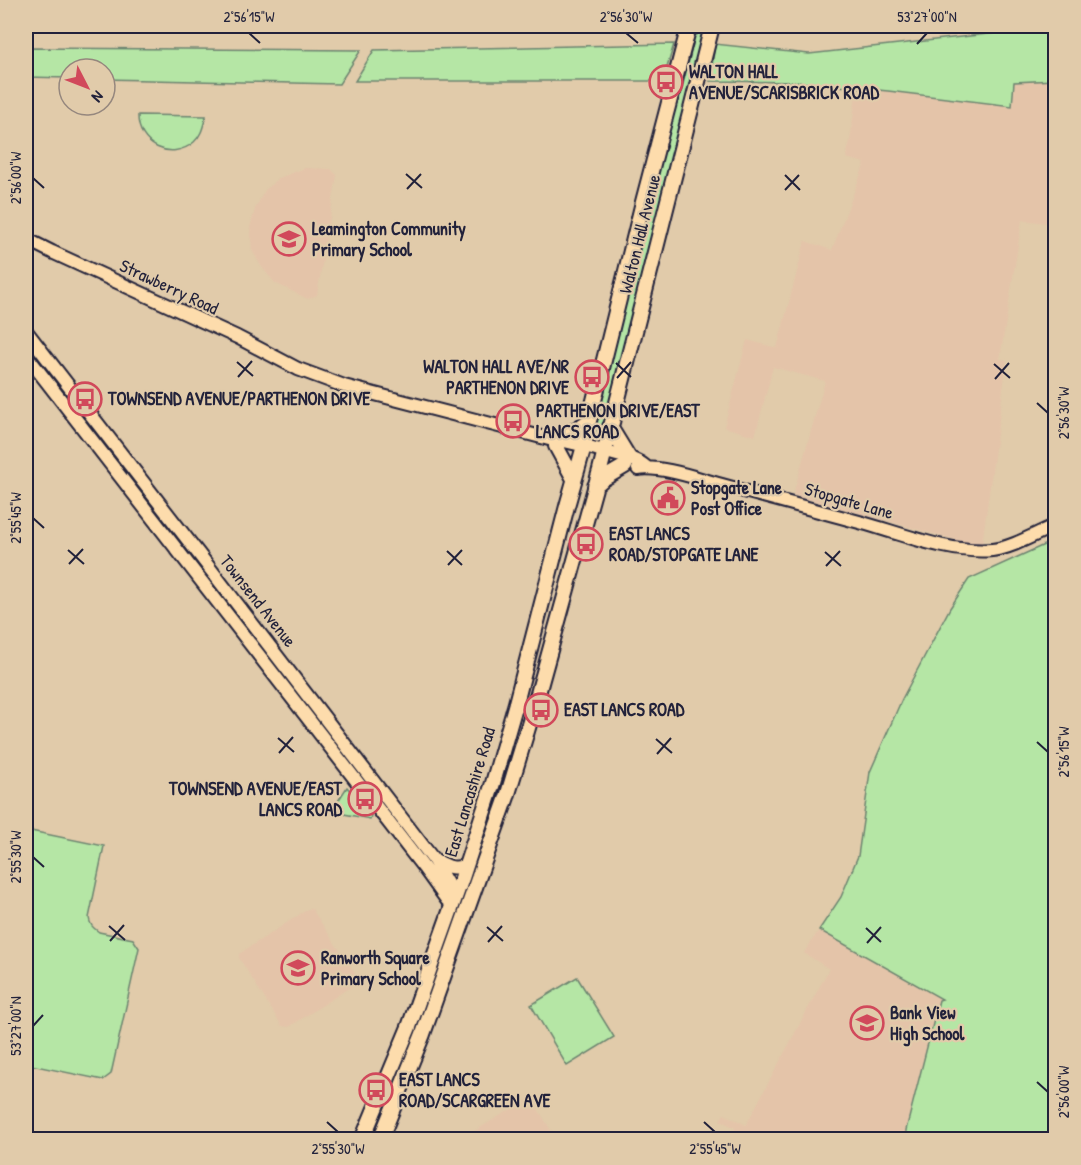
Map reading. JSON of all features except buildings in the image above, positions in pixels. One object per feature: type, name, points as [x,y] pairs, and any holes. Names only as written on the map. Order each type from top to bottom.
[{"type":"highway","name":"Walton Hall Avenue","points":[[583,450],[643,202],[689,26]]},
{"type":"highway","name":"Walton Hall Avenue","points":[[603,456],[712,26]]},
{"type":"highway","points":[[574,479],[555,441],[589,422]]},
{"type":"highway","points":[[595,486],[627,462],[610,427]]},
{"type":"highway","name":"East Lancashire Road","points":[[363,1140],[456,902],[516,703],[583,450]]},
{"type":"highway","name":"East Lancashire Road","points":[[380,1140],[423,1035],[507,797],[534,708],[603,456]]},
{"type":"highway","points":[[465,918],[456,902],[472,894]]},
{"type":"main road","name":"Strawberry Road","points":[[26,238],[62,257],[237,337],[297,369],[344,386],[555,441]]},
{"type":"main road","name":"Townsend Avenue","points":[[26,331],[433,859],[456,902]]},
{"type":"main road","name":"Townsend Avenue","points":[[26,355],[447,900],[456,902]]},
{"type":"main road","name":"Stopgate Lane","points":[[555,441],[603,456],[641,463],[646,467],[776,498],[917,540],[973,551],[995,550],[1056,525]]},
{"type":"main road","points":[[433,859],[451,868],[467,864]]},
{"type":"shaded area","points":[[1055,80],[1055,224],[1022,220],[1000,359],[1007,360],[982,545],[963,542],[793,495],[825,381],[773,367],[755,436],[724,427],[747,340],[777,348],[805,241],[832,250],[865,163],[846,158],[857,88],[1012,106],[1014,82]]},
{"type":"shaded area","name":"Leamington Community Primary School","points":[[305,168],[331,169],[337,175],[317,295],[308,299],[275,283],[261,266],[252,250],[250,228],[255,209],[265,190],[279,178]]},
{"type":"shaded area","name":"Ranworth Square Primary School","points":[[308,909],[312,909],[358,978],[355,984],[289,1027],[282,1026],[239,958],[239,954]]},
{"type":"shaded area","name":"Bank View High School","points":[[819,930],[943,999],[939,1000],[906,1130],[906,1139],[730,1139],[735,1128],[720,1120],[724,1114],[746,1125],[829,969],[804,953]]},
{"type":"shaded area","points":[[531,1097],[556,1139],[461,1139],[463,1138]]},
{"type":"green space","points":[[1055,32],[1055,80],[1014,82],[1012,106],[798,82],[710,81],[715,44],[809,54],[997,33]]},
{"type":"green space","points":[[700,33],[703,36],[616,388],[600,437],[590,434],[671,117],[680,96],[695,36]]},
{"type":"green space","points":[[674,44],[663,81],[355,81],[374,50]]},
{"type":"green space","points":[[26,48],[361,50],[339,84],[117,79],[117,57],[57,57],[57,78],[26,77]]},
{"type":"green space","points":[[138,115],[206,116],[202,130],[194,142],[185,148],[166,150],[149,142],[143,135]]},
{"type":"green space","points":[[1055,540],[1055,1139],[906,1139],[906,1130],[939,1000],[942,999],[819,930],[841,897],[858,856],[870,772],[902,699],[950,608],[969,579]]},
{"type":"green space","points":[[273,658],[390,809],[385,813],[268,662]]},
{"type":"green space","points":[[347,787],[371,816],[370,819],[344,814],[338,801]]},
{"type":"green space","points":[[26,830],[104,846],[89,918],[90,923],[99,932],[133,939],[139,948],[111,1074],[103,1080],[26,1064]]},
{"type":"green space","points":[[577,977],[614,1037],[567,1066],[531,1005]]},
{"type":"place","name":"WALTON HALL AVENUE/SCARISBRICK ROAD","points":[[666,82]]},
{"type":"place","name":"Leamington Community Primary School","points":[[289,239]]},
{"type":"place","name":"WALTON HALL AVE/NR PARTHENON DRIVE","points":[[592,377]]},
{"type":"place","name":"TOWNSEND AVENUE/PARTHENON DRIVE","points":[[85,399]]},
{"type":"place","name":"PARTHENON DRIVE/EAST LANCS ROAD","points":[[513,421]]},
{"type":"place","name":"Stopgate Lane Post Office","points":[[668,498]]},
{"type":"place","name":"EAST LANCS ROAD/STOPGATE LANE","points":[[586,544]]},
{"type":"place","name":"EAST LANCS ROAD","points":[[541,710]]},
{"type":"place","name":"TOWNSEND AVENUE/EAST LANCS ROAD","points":[[365,799]]},
{"type":"place","name":"Ranworth Square Primary School","points":[[298,968]]},
{"type":"place","name":"Bank View High School","points":[[867,1023]]},
{"type":"place","name":"EAST LANCS ROAD/SCARGREEN AVE","points":[[376,1090]]}]
